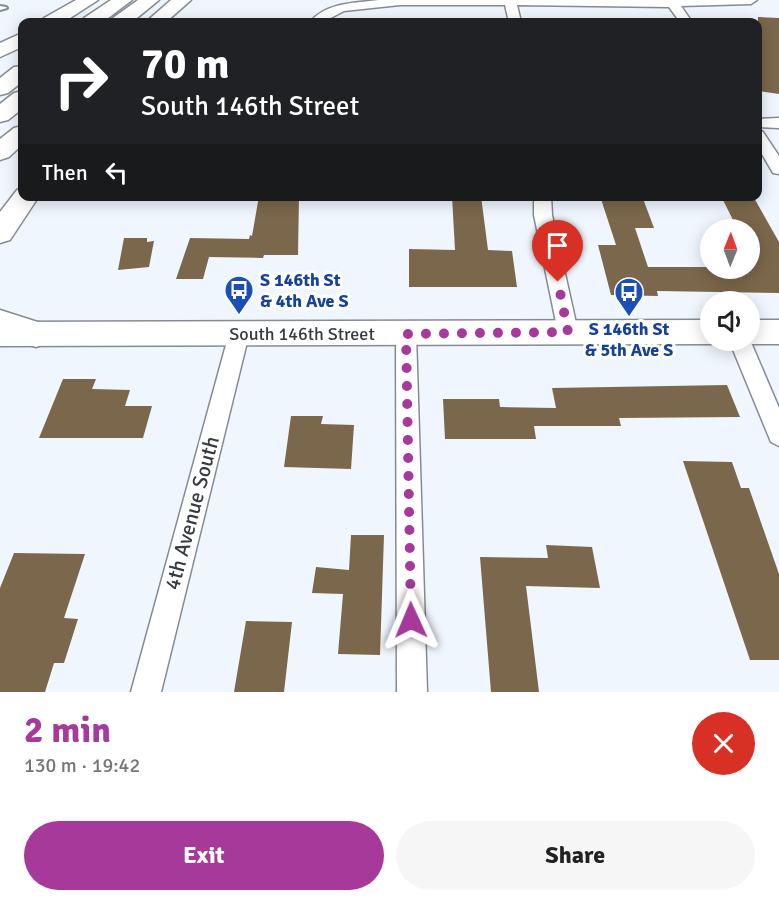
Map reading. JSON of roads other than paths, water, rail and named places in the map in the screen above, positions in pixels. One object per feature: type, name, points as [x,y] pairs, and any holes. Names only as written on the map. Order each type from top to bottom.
[{"type":"highway","points":[[58,18],[91,0]]},
{"type":"highway","points":[[66,18],[91,0]]},
{"type":"highway","points":[[97,18],[123,0]]},
{"type":"highway","points":[[125,18],[150,0]]},
{"type":"highway","points":[[160,18],[183,0]]},
{"type":"highway","points":[[167,18],[183,0]]},
{"type":"highway","points":[[0,51],[18,41]]},
{"type":"highway","points":[[0,64],[18,52]]},
{"type":"highway","points":[[0,88],[18,75]]},
{"type":"highway","points":[[0,115],[18,101]]},
{"type":"highway","points":[[0,152],[18,136]]},
{"type":"highway","points":[[0,233],[22,201]]},
{"type":"highway","points":[[0,323],[36,334]]},
{"type":"street","points":[[321,18],[341,8],[400,0],[673,3],[751,0]]},
{"type":"street","points":[[510,2],[514,18]]},
{"type":"street","points":[[673,3],[683,18]]},
{"type":"street","points":[[762,123],[779,123]]},
{"type":"street","points":[[762,141],[779,169]]},
{"type":"street","points":[[542,201],[543,215],[568,332]]},
{"type":"street","name":"South 146th Street","points":[[0,334],[700,332]]},
{"type":"street","points":[[760,332],[779,332]]},
{"type":"street","name":"4th Avenue South","points":[[146,692],[239,334]]},
{"type":"street","points":[[406,334],[412,692]]},
{"type":"street","points":[[744,351],[779,435]]},
{"type":"place","name":"S 146th St & 4th Ave S","points":[[239,316]]},
{"type":"place","name":"S 146th St & 5th Ave S","points":[[629,318]]}]
